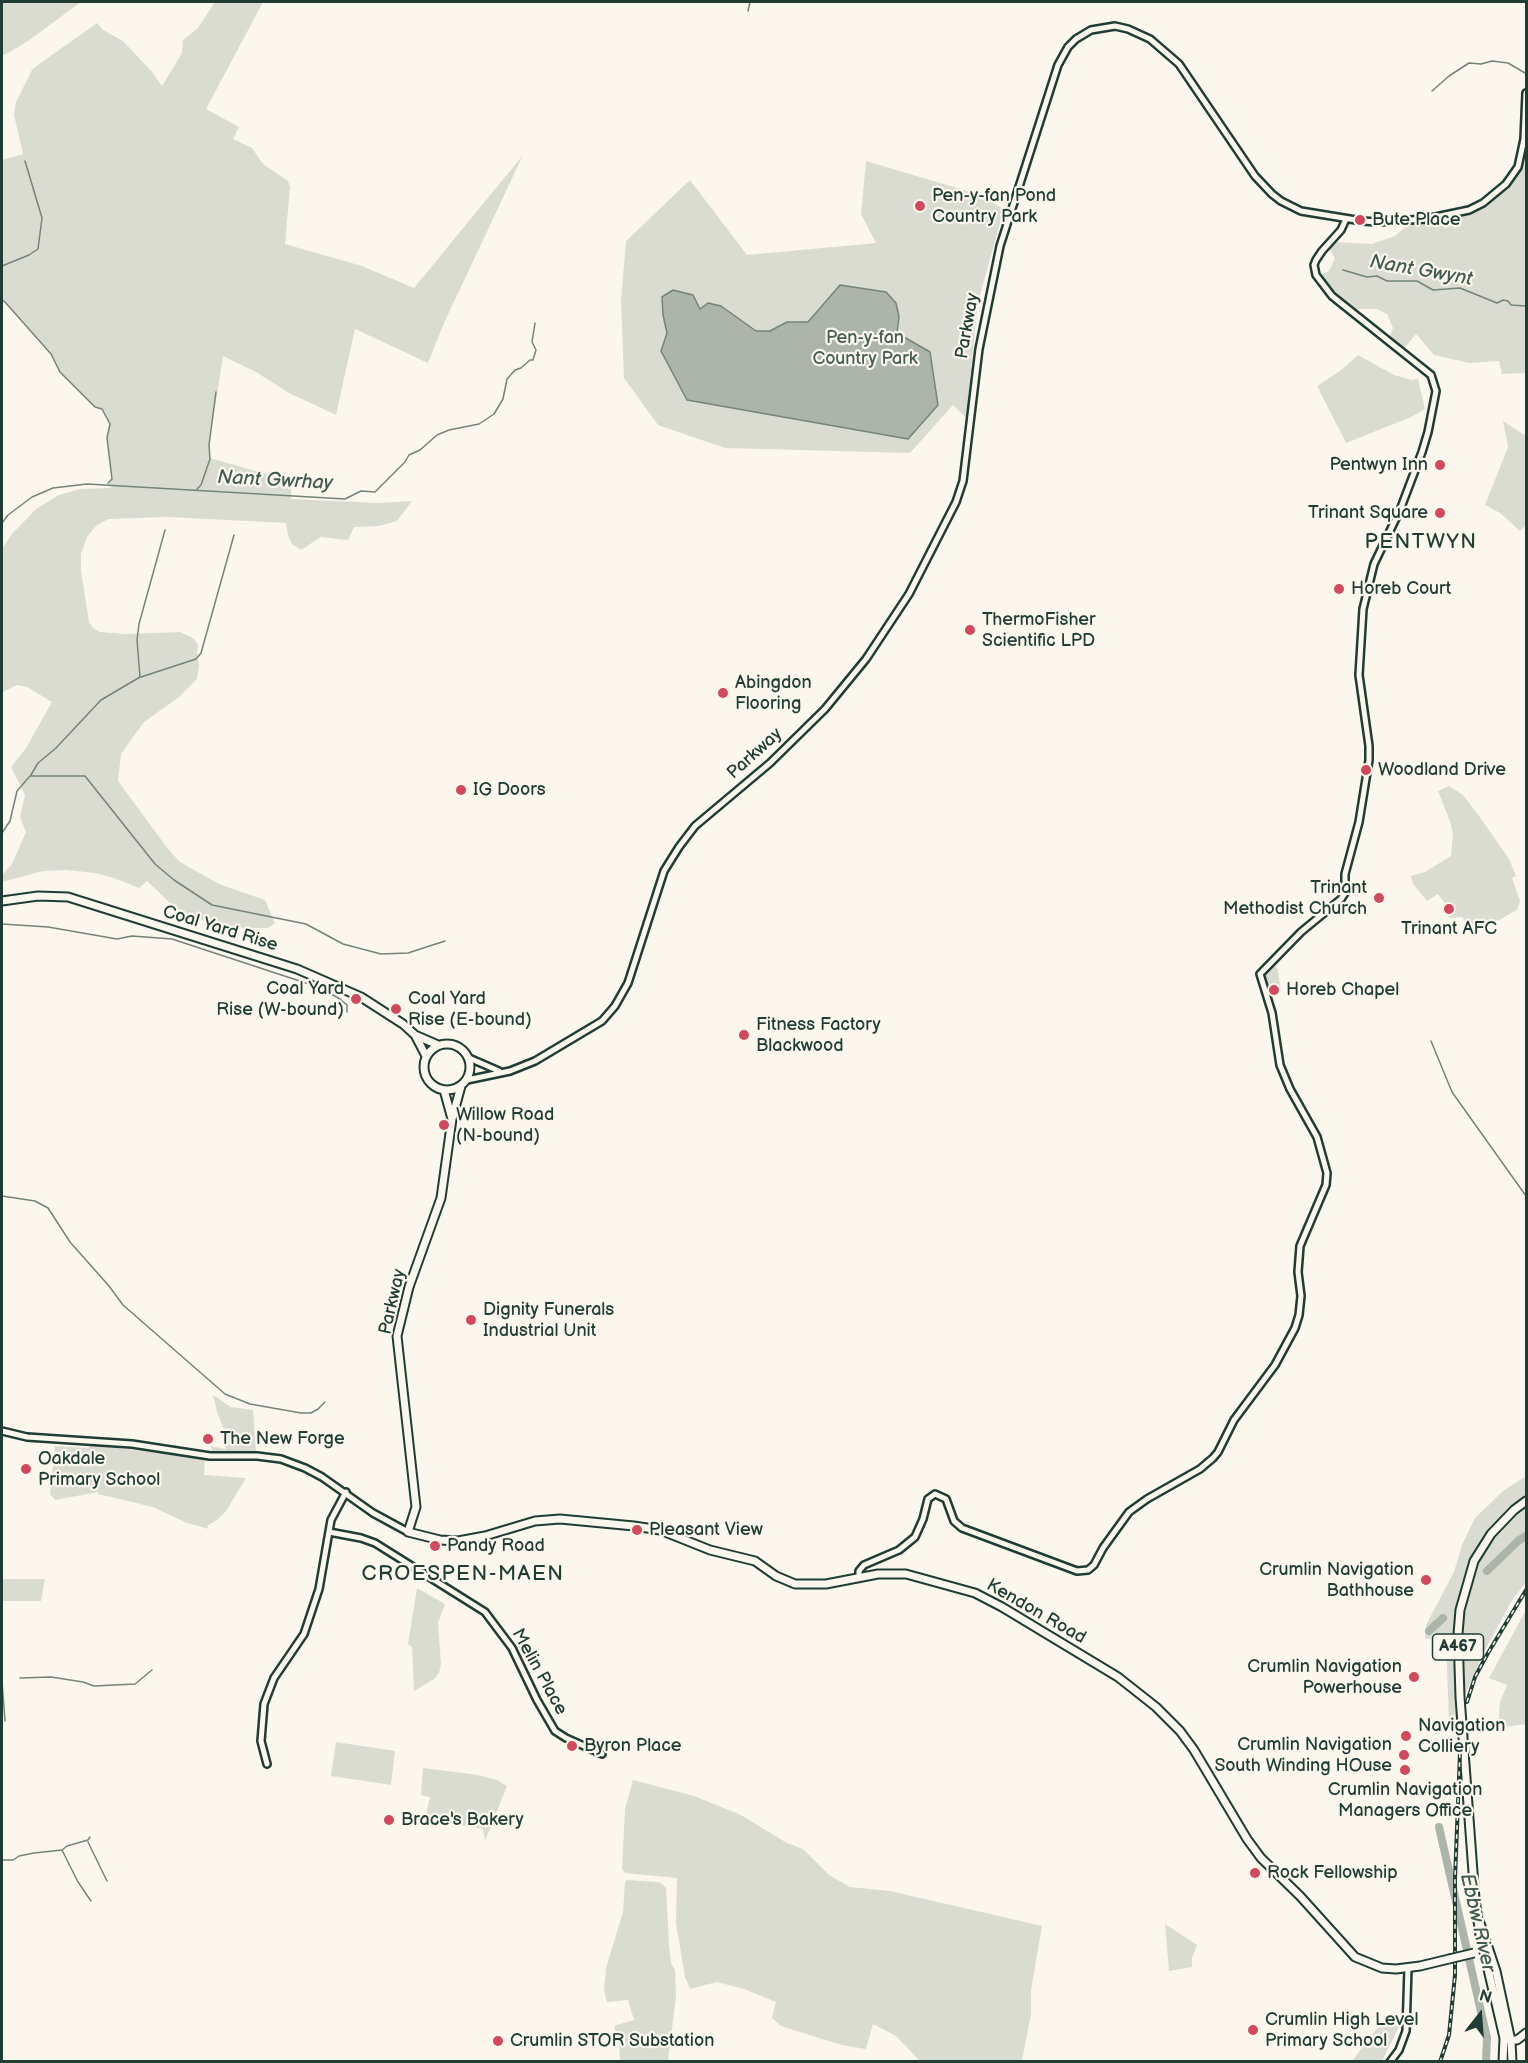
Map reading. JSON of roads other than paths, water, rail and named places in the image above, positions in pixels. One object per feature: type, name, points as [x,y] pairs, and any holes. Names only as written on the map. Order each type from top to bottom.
[{"type":"main road","name":"Coal Yard Rise","points":[[2,901],[38,896],[68,897],[297,969],[361,998],[403,1024],[415,1035],[438,1045]]},
{"type":"main road","name":"Coal Yard Rise","points":[[415,1035],[426,1056]]},
{"type":"main road","points":[[438,1045],[454,1045],[466,1052],[471,1066],[464,1083],[456,1089],[437,1088],[427,1079],[424,1069],[426,1056],[438,1045]]},
{"type":"main road","name":"Parkway","points":[[408,1532],[416,1507],[397,1336],[409,1287],[441,1198],[452,1119],[464,1083]]},
{"type":"main road","points":[[444,1090],[452,1119]]},
{"type":"main road","name":"A467","points":[[1512,2059],[1487,1949],[1477,1916],[1458,1634],[1460,1610],[1470,1573],[1483,1546],[1505,1519],[1527,1501]]},
{"type":"main road","name":"Kendon Road","points":[[408,1532],[440,1540],[458,1541],[485,1536],[536,1521],[560,1519],[634,1526],[660,1530],[710,1550],[755,1561],[776,1576],[795,1584],[826,1584],[859,1576],[906,1574],[975,1593],[1002,1606],[1118,1677],[1156,1707],[1180,1731],[1246,1839],[1261,1858],[1300,1896],[1355,1957],[1382,1968],[1408,1968],[1487,1949]]},
{"type":"main road","points":[[1508,2038],[1525,2034]]},
{"type":"main road","points":[[1512,2059],[1525,2034]]},
{"type":"main road","name":"A467","points":[[1503,2061],[1508,2038]]},
{"type":"street","name":"Parkway","points":[[464,1083],[510,1071],[535,1061],[602,1022],[615,1006],[634,968],[664,871],[679,847],[695,826],[770,763],[825,709],[866,659],[909,594],[956,502],[963,481],[979,349],[996,264],[1055,73],[1065,53],[1076,39],[1091,30],[1115,26],[1150,39],[1179,64],[1255,176],[1272,194],[1301,211],[1346,219],[1378,222],[1426,219],[1469,210],[1483,203],[1506,184],[1518,167],[1524,138],[1527,93]]},
{"type":"street","points":[[859,1576],[862,1566],[898,1550],[915,1537],[928,1499],[935,1494],[946,1499],[954,1521],[962,1528],[1085,1572],[1094,1565],[1103,1548],[1129,1512],[1200,1469],[1218,1452],[1234,1420],[1283,1353],[1295,1328],[1301,1296],[1298,1272],[1300,1246],[1327,1178],[1326,1164],[1317,1137],[1290,1089],[1279,1060],[1272,1012],[1260,974],[1301,932],[1345,894],[1345,874],[1359,822],[1369,760],[1359,675],[1361,629],[1370,576],[1413,476],[1428,432],[1436,391],[1434,380],[1426,370],[1332,296],[1316,275],[1314,266],[1319,255],[1341,230],[1346,219]]},
{"type":"street","points":[[469,1058],[501,1072]]},
{"type":"street","points":[[2,1431],[27,1437],[132,1444],[210,1456],[257,1456],[281,1459],[305,1468],[346,1492],[373,1513],[408,1532]]},
{"type":"street","points":[[267,1764],[261,1741],[264,1704],[274,1678],[307,1626],[319,1589],[331,1520],[346,1492]]},
{"type":"street","name":"Melin Place","points":[[329,1532],[375,1543],[485,1612],[512,1648],[555,1731],[602,1754]]},
{"type":"street","points":[[1390,2061],[1399,2050],[1406,2031],[1408,1968]]},
{"type":"waterway","points":[[748,11],[750,2]]},
{"type":"waterway","points":[[1432,91],[1469,63],[1481,64],[1492,61],[1508,63],[1525,73]]},
{"type":"waterway","points":[[2,266],[38,249],[42,218],[25,161]]},
{"type":"waterway","name":"Nant Gwynt","points":[[1343,270],[1367,277],[1377,276],[1387,281],[1417,281],[1433,290],[1460,288],[1497,303],[1503,300],[1508,301],[1511,305],[1526,306]]},
{"type":"waterway","points":[[2,300],[51,354],[60,372],[95,407],[102,409],[110,424],[107,438],[112,479],[108,483]]},
{"type":"waterway","name":"Nant Gwrhay","points":[[2,523],[8,515],[32,497],[53,488],[87,484],[345,499],[361,491],[375,492],[409,455],[420,450],[437,435],[479,424],[494,414],[503,399],[507,379],[515,370],[533,360],[536,350],[532,342],[535,323]]},
{"type":"waterway","points":[[197,489],[201,485],[210,459],[209,445],[216,392]]},
{"type":"waterway","points":[[31,775],[38,763],[56,748],[101,700],[140,677],[137,640],[139,624],[165,530]]},
{"type":"waterway","points":[[141,677],[196,659],[201,653],[234,535]]},
{"type":"waterway","points":[[2,833],[10,821],[17,791],[30,776],[85,776],[155,864],[174,880],[212,905],[306,924],[343,944],[381,954],[408,953],[445,941]]},
{"type":"waterway","points":[[2,924],[48,927],[117,939],[132,936],[172,939],[321,988],[347,1005],[347,1012]]},
{"type":"waterway","points":[[1431,1041],[1452,1092],[1526,1196]]},
{"type":"waterway","points":[[2,1196],[35,1201],[48,1208],[70,1242],[123,1305],[225,1394],[250,1404],[301,1413],[311,1413],[325,1402]]},
{"type":"waterway","name":"Ebbw River","points":[[1487,1571],[1526,1536]]},
{"type":"waterway","name":"Ebbw River","points":[[1429,1631],[1443,1618]]},
{"type":"waterway","points":[[20,1678],[51,1677],[94,1686],[135,1684],[152,1670]]},
{"type":"waterway","points":[[2,1681],[5,1721]]},
{"type":"waterway","name":"Ebbw River","points":[[1439,1827],[1487,2038],[1486,2062]]},
{"type":"waterway","points":[[2,1860],[13,1860],[19,1856],[62,1850],[67,1846],[88,1840],[90,1837]]},
{"type":"waterway","points":[[88,1842],[107,1881]]},
{"type":"waterway","points":[[62,1850],[78,1882],[91,1901]]},
{"type":"railway","points":[[1467,1702],[1475,1677],[1526,1590]]},
{"type":"railway","points":[[1440,2062],[1449,2035],[1455,1975],[1455,1879],[1460,1752]]},
{"type":"place","name":"Pen-y-fan Pond Country Park","points":[[920,206]]},
{"type":"place","name":"Bute Place","points":[[1360,220]]},
{"type":"place","name":"Pentwyn Inn","points":[[1440,465]]},
{"type":"place","name":"Trinant Square","points":[[1440,513]]},
{"type":"place","name":"Horeb Court","points":[[1339,589]]},
{"type":"place","name":"ThermoFisher Scientific LPD","points":[[970,630]]},
{"type":"place","name":"Abingdon Flooring","points":[[723,693]]},
{"type":"place","name":"Woodland Drive","points":[[1366,770]]},
{"type":"place","name":"IG Doors","points":[[461,790]]},
{"type":"place","name":"Trinant Methodist Church","points":[[1379,898]]},
{"type":"place","name":"Trinant AFC","points":[[1449,909]]},
{"type":"place","name":"Horeb Chapel","points":[[1274,990]]},
{"type":"place","name":"Coal Yard Rise (W-bound)","points":[[356,999]]},
{"type":"place","name":"Coal Yard Rise (E-bound)","points":[[396,1009]]},
{"type":"place","name":"Fitness Factory Blackwood","points":[[744,1035]]},
{"type":"place","name":"Willow Road (N-bound)","points":[[444,1125]]},
{"type":"place","name":"Dignity Funerals Industrial Unit","points":[[471,1320]]},
{"type":"place","name":"The New Forge","points":[[208,1439]]},
{"type":"place","name":"Oakdale Primary School","points":[[26,1469]]},
{"type":"place","name":"Pleasant View","points":[[637,1530]]},
{"type":"place","name":"Pandy Road","points":[[435,1546]]},
{"type":"place","name":"Crumlin Navigation Bathhouse","points":[[1426,1580]]},
{"type":"place","name":"Crumlin Navigation Powerhouse","points":[[1414,1677]]},
{"type":"place","name":"Navigation Colliery","points":[[1406,1736]]},
{"type":"place","name":"Byron Place","points":[[572,1746]]},
{"type":"place","name":"Crumlin Navigation South Winding HOuse","points":[[1404,1755]]},
{"type":"place","name":"Crumlin Navigation Managers Office","points":[[1405,1770]]},
{"type":"place","name":"Brace's Bakery","points":[[389,1820]]},
{"type":"place","name":"Rock Fellowship","points":[[1255,1873]]},
{"type":"place","name":"Crumlin High Level Primary School","points":[[1253,2030]]},
{"type":"place","name":"Crumlin STOR Substation","points":[[498,2041]]},
{"type":"district","name":"PENTWYN","points":[[1421,543]]},
{"type":"district","name":"CROESPEN-MAEN","points":[[463,1575]]},
{"type":"park label","name":"Pen-y-fan Country Park","points":[[865,348]]}]
